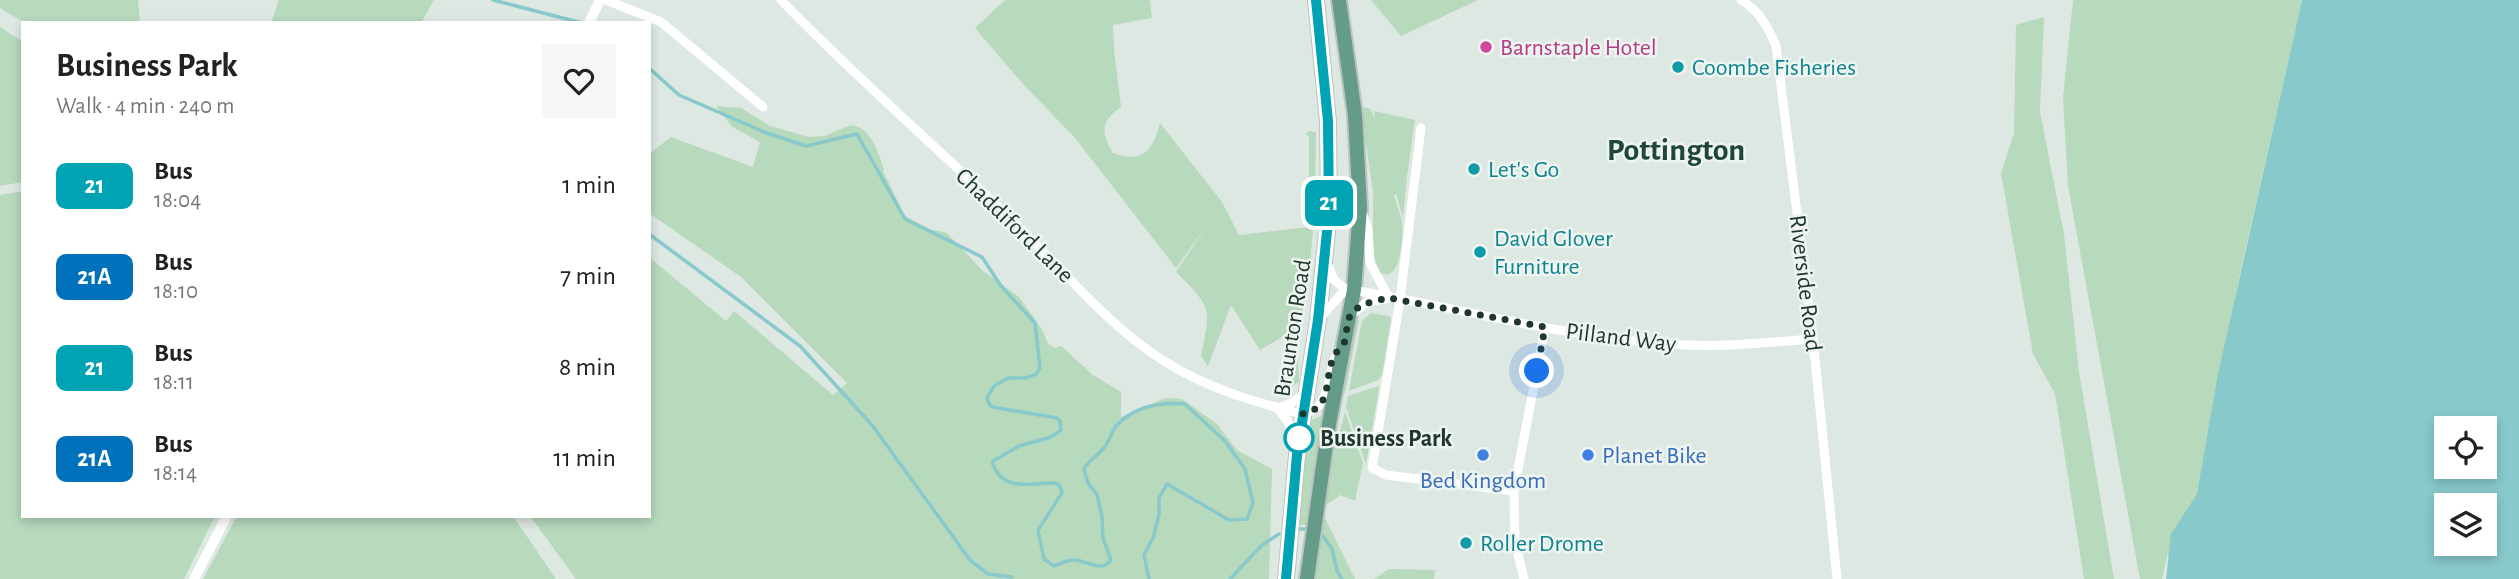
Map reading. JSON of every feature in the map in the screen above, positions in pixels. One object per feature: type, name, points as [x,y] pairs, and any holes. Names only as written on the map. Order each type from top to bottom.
[{"type":"main road","name":"Braunton Road","points":[[1286,579],[1297,455],[1318,320],[1329,212],[1328,121],[1316,0]]},
{"type":"main road","points":[[1307,579],[1329,424],[1349,317],[1360,208],[1355,116],[1339,0]]},
{"type":"street","points":[[591,17],[600,0]]},
{"type":"street","points":[[606,0],[638,10],[661,22],[763,107]]},
{"type":"street","name":"Chaddiford Lane","points":[[781,0],[1139,344],[1166,363],[1225,392],[1302,414]]},
{"type":"street","name":"Riverside Road","points":[[1741,0],[1766,21],[1776,46],[1813,339],[1837,579]]},
{"type":"street","points":[[1421,128],[1400,300],[1372,468],[1386,475],[1514,491]]},
{"type":"street","points":[[1349,317],[1367,302],[1389,298],[1370,263],[1368,230],[1360,208]]},
{"type":"street","points":[[1318,320],[1350,290],[1334,280],[1326,259]]},
{"type":"street","name":"Pilland Way","points":[[1350,290],[1602,337],[1685,345],[1753,344],[1813,339]]},
{"type":"street","points":[[1524,579],[1515,542],[1514,491],[1545,327]]},
{"type":"street","points":[[1302,414],[1319,408],[1334,356],[1344,343]]},
{"type":"street","points":[[1297,455],[1289,423],[1276,408],[1292,403],[1306,392]]},
{"type":"street","points":[[194,579],[226,518]]},
{"type":"green space","points":[[0,0],[138,0],[140,21],[22,21],[0,8]]},
{"type":"green space","points":[[279,0],[434,0],[422,21],[272,21]]},
{"type":"green space","points":[[1005,0],[1150,0],[1152,18],[1113,25],[1121,107],[1106,122],[1106,139],[1113,153],[1132,157],[1139,155],[1154,141],[1160,123],[1222,202],[1239,235],[1309,227],[1309,136],[1305,134],[1310,131],[1316,133],[1314,215],[1305,295],[1288,366],[1276,394],[1294,330],[1260,350],[1231,305],[1208,366],[1201,356],[1206,309],[1196,293],[1176,272],[1207,225],[1176,268],[1075,138],[1023,84],[975,28]]},
{"type":"green space","points":[[1371,0],[1478,0],[1401,36]]},
{"type":"green space","points":[[2073,0],[2302,0],[2239,278],[2197,494],[2170,579],[2168,552],[2162,579],[2140,579],[2068,186],[2063,98]]},
{"type":"green space","points":[[2044,17],[2040,112],[2064,234],[2079,372],[2114,579],[2084,579],[2055,394],[2033,354],[2001,173],[2014,133],[2016,25]]},
{"type":"green space","points":[[0,27],[21,41],[21,182],[0,186]]},
{"type":"green space","points":[[716,106],[741,108],[770,126],[809,137],[824,136],[851,125],[858,127],[869,136],[876,148],[883,171],[905,216],[930,229],[947,233],[982,270],[1019,297],[1042,329],[1048,344],[1055,348],[1061,346],[1093,375],[1121,392],[1121,417],[1165,398],[1182,399],[1217,424],[1237,450],[1272,469],[1269,579],[576,579],[531,518],[651,518],[651,259],[726,321],[734,311],[833,395],[847,383],[741,277],[651,214],[651,152],[671,137],[753,167],[760,142],[732,127]]},
{"type":"green space","points":[[1366,107],[1371,110],[1375,119],[1374,111],[1415,120],[1403,218],[1396,194],[1394,195],[1402,222],[1400,256],[1393,272],[1387,274],[1380,273],[1373,254],[1373,192],[1361,109]]},
{"type":"green space","points":[[21,191],[21,518],[214,518],[184,579],[0,579],[0,195]]},
{"type":"green space","points":[[1371,313],[1389,316],[1391,319],[1382,375],[1378,380],[1349,391],[1362,321]]},
{"type":"green space","points":[[1356,320],[1359,320],[1345,392],[1341,391]]},
{"type":"green space","points":[[1295,359],[1298,359],[1299,382],[1285,390]]},
{"type":"green space","points":[[1379,386],[1366,464],[1346,407],[1348,396]]},
{"type":"green space","points":[[1325,402],[1307,525],[1297,525],[1307,422],[1321,416]]},
{"type":"green space","points":[[1345,412],[1363,463],[1355,501],[1340,495],[1326,505],[1321,504]]},
{"type":"green space","points":[[1321,510],[1355,579],[1313,579]]},
{"type":"green space","points":[[236,518],[514,518],[556,579],[203,579]]},
{"type":"green space","points":[[1389,569],[1435,570],[1434,579],[1374,579]]},
{"type":"water","points":[[2302,0],[2519,0],[2519,579],[2166,579],[2171,534],[2197,494],[2218,374]]},
{"type":"waterway","points":[[493,0],[574,21]]},
{"type":"waterway","points":[[651,70],[679,95],[764,132],[806,146],[857,134],[905,219],[982,257],[1001,286],[1035,323],[1040,368],[1036,374],[1026,378],[1008,378],[994,386],[987,398],[989,404],[992,407],[1057,418],[1060,421],[1061,430],[1051,437],[1019,446],[993,461],[998,474],[1012,483],[1056,483],[1060,486],[1062,493],[1038,530],[1044,559],[1054,566],[1072,560],[1103,566],[1111,560],[1103,538],[1097,495],[1088,483],[1084,469],[1105,446],[1115,427],[1132,413],[1149,407],[1185,404],[1225,441],[1245,469],[1253,503],[1247,519],[1229,520],[1167,484],[1159,498],[1159,515],[1153,538],[1144,555],[1149,579]]},
{"type":"waterway","points":[[651,235],[800,346],[872,425],[970,560],[988,574],[1012,577]]},
{"type":"waterway","points":[[1296,529],[1306,529]]},
{"type":"waterway","points":[[1230,579],[1262,545],[1279,534]]},
{"type":"waterway","points":[[1322,535],[1332,549],[1337,571],[1342,579]]},
{"type":"bus line","name":"21","points":[[1286,579],[1297,455],[1318,320],[1329,212],[1328,121],[1316,0]]},
{"type":"place","name":"Barnstaple Hotel","points":[[1486,47]]},
{"type":"place","name":"Coombe Fisheries","points":[[1678,67]]},
{"type":"place","name":"Let's Go","points":[[1474,169]]},
{"type":"place","name":"David Glover Furniture","points":[[1480,252]]},
{"type":"place","name":"Business Park","points":[[1299,438]]},
{"type":"place","name":"Bed Kingdom","points":[[1483,455]]},
{"type":"place","name":"Planet Bike","points":[[1588,455]]},
{"type":"place","name":"Roller Drome","points":[[1466,543]]},
{"type":"district","name":"Pottington","points":[[1676,149]]},
{"type":"route","points":[[1299,438],[1302,414],[1319,408],[1324,398],[1334,356],[1344,343],[1349,317],[1367,302],[1389,298],[1545,327],[1537,371]]}]
